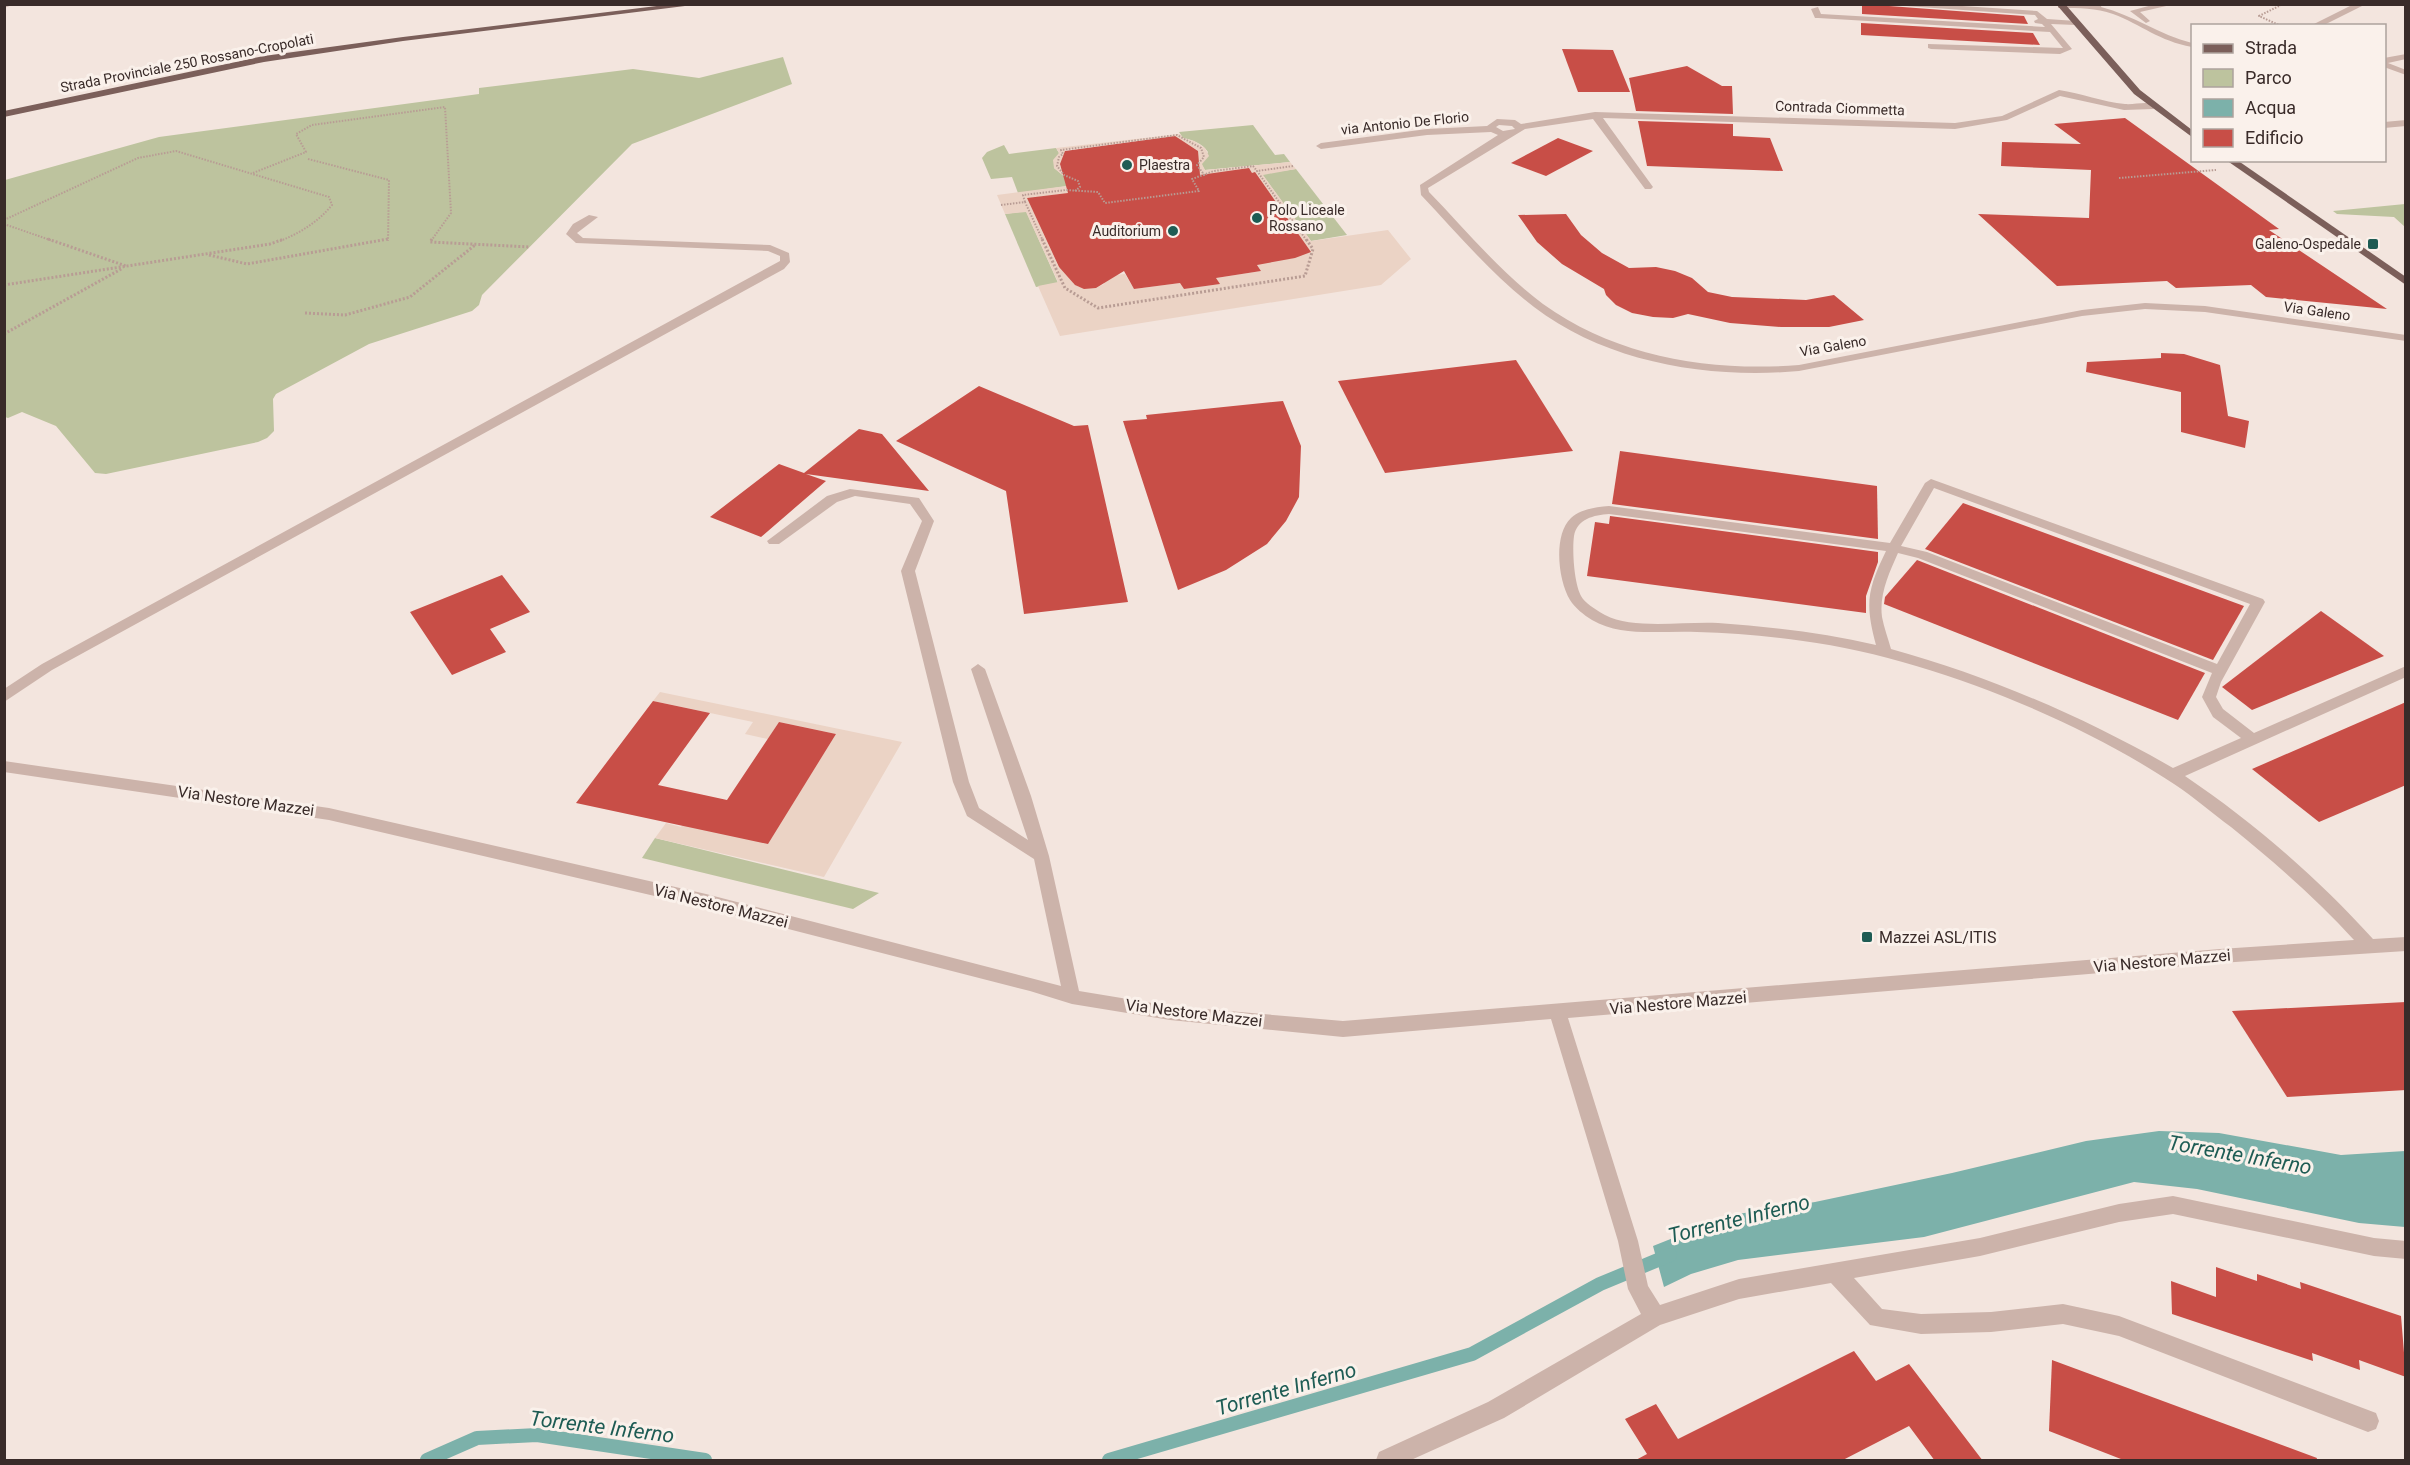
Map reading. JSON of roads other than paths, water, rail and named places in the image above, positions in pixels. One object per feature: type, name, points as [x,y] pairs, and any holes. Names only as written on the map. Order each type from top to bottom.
[{"type":"main road","name":"Strada Provinciale 250 Rossano-Cropolati","points":[[4,114],[264,59],[403,39],[698,4]]},
{"type":"main road","points":[[2060,5],[2138,92],[2191,133]]},
{"type":"main road","points":[[2233,162],[2406,282]]},
{"type":"street","points":[[4,6],[11,4]]},
{"type":"street","points":[[1882,4],[2037,13]]},
{"type":"street","points":[[1931,46],[2060,51],[2068,49],[2029,4]]},
{"type":"street","points":[[2060,5],[2102,4]]},
{"type":"street","points":[[2171,4],[2134,11],[2154,26],[2191,44]]},
{"type":"street","points":[[2318,24],[2362,4]]},
{"type":"street","points":[[2089,6],[2117,13],[2168,39],[2191,45]]},
{"type":"street","points":[[2052,30],[1818,16],[1814,7],[2076,23]]},
{"type":"street","points":[[2386,63],[2406,56]]},
{"type":"street","points":[[2386,63],[2406,73]]},
{"type":"street","name":"Contrada Ciommetta","points":[[1520,127],[1595,115],[1968,125],[2016,114],[2059,93],[2124,107],[2153,105]]},
{"type":"street","points":[[1595,115],[1648,187]]},
{"type":"street","points":[[1502,121],[1515,123],[1520,127],[1519,131],[1507,134],[1492,129],[1494,123],[1502,121]]},
{"type":"street","points":[[2386,125],[2406,123]]},
{"type":"street","name":"via Antonio De Florio","points":[[1321,146],[1427,132],[1492,129]]},
{"type":"street","name":"Via Galeno","points":[[1507,134],[1423,187],[1424,193],[1515,286],[1539,306],[1593,337],[1621,349],[1663,360],[1745,370],[1799,368],[2082,313],[2145,306],[2205,309],[2406,338]]},
{"type":"street","points":[[4,697],[58,661],[780,267],[785,262],[785,255],[770,248],[580,241],[570,234],[577,226],[593,217]]},
{"type":"street","points":[[1884,651],[1875,614],[1875,597],[1893,548],[1931,483],[2258,602],[2209,697],[2218,713],[2253,740]]},
{"type":"street","points":[[774,541],[832,499],[854,492],[914,501],[928,521],[908,571],[961,782],[973,812],[1041,856]]},
{"type":"street","points":[[2221,671],[1922,555],[1893,548],[1609,510],[1591,511],[1578,519],[1568,532],[1569,574],[1574,598],[1593,615],[1613,623],[1699,627],[1780,635],[1833,641],[1884,651],[1942,668],[2031,704],[2126,749],[2172,775],[2302,877],[2345,918],[2369,946]]},
{"type":"street","points":[[978,669],[1023,795],[1041,856],[1072,998]]},
{"type":"street","points":[[2172,775],[2406,671]]},
{"type":"street","name":"Via Nestore Mazzei","points":[[4,766],[330,813],[706,901],[1019,981],[1072,998],[1170,1013],[1343,1029],[1558,1013],[2220,956],[2406,944]]},
{"type":"street","points":[[1558,1013],[1628,1241],[1638,1289],[1655,1317]]},
{"type":"street","points":[[1387,1461],[1496,1410],[1655,1317],[1739,1289],[1980,1247],[2119,1213],[2173,1205],[2374,1247],[2406,1250]]},
{"type":"street","points":[[1835,1272],[1877,1318],[1921,1324],[1991,1322],[2063,1314],[2119,1326],[2368,1421]]},
{"type":"water","points":[[2159,1131],[2219,1133],[2341,1155],[2405,1151],[2405,1227],[2359,1223],[2197,1189],[2134,1182],[1924,1237],[1738,1260],[1691,1274],[1664,1287],[1653,1246],[1731,1215],[1815,1202],[2086,1141]]},
{"type":"waterway","name":"Torrente Inferno","points":[[1109,1460],[1472,1354],[1600,1284],[1670,1255]]},
{"type":"waterway","name":"Torrente Inferno","points":[[427,1460],[477,1438],[537,1435],[705,1460]]},
{"type":"place","name":"Plaestra","points":[[1127,165]]},
{"type":"place","name":"Polo Liceale Rossano","points":[[1257,218]]},
{"type":"place","name":"Auditorium","points":[[1173,231]]},
{"type":"place","name":"Galeno-Ospedale","points":[[2373,244]]},
{"type":"place","name":"Mazzei ASL/ITIS","points":[[1867,937]]}]
